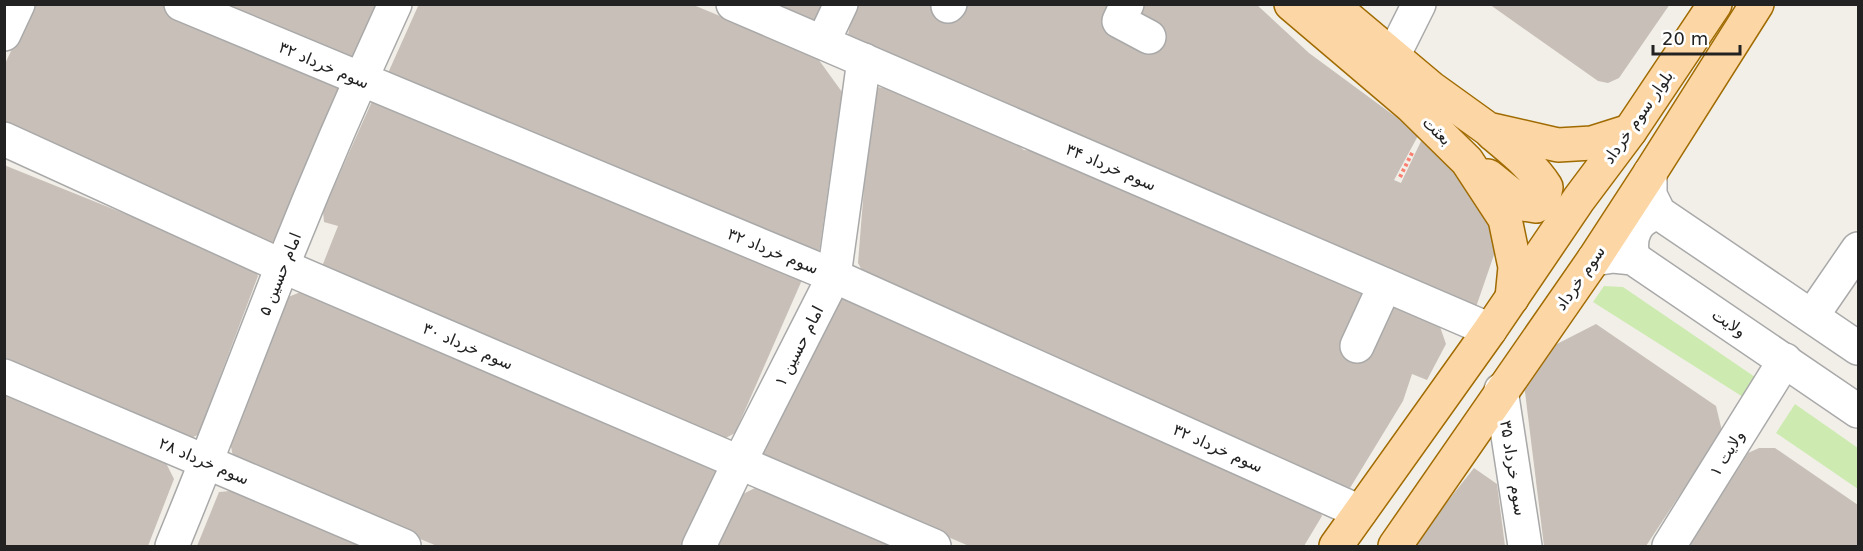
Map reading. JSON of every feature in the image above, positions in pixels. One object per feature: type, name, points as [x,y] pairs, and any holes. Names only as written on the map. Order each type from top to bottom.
[{"type":"main road","name":"بعثت","points":[[1290,4],[1412,106],[1467,161],[1505,219],[1515,267],[1512,298]]},
{"type":"main road","name":"بعثت","points":[[1332,4],[1431,88],[1488,129],[1558,145],[1592,143],[1630,131]]},
{"type":"main road","name":"بلوار سوم خرداد","points":[[1512,298],[1579,199],[1630,131],[1715,4]]},
{"type":"main road","name":"سوم خرداد","points":[[1395,546],[1594,259],[1757,4]]},
{"type":"main road","points":[[1467,161],[1523,204],[1536,206],[1543,201],[1546,187],[1539,176],[1488,129]]},
{"type":"main road","points":[[1336,546],[1512,298]]},
{"type":"street","points":[[4,34],[18,4]]},
{"type":"street","name":"سوم خرداد ۳۲","points":[[181,4],[834,276],[1360,512]]},
{"type":"street","name":"امام حسین ۵","points":[[172,546],[207,462],[282,266],[360,80],[395,4]]},
{"type":"street","name":"سوم خرداد ۳۴","points":[[733,4],[1490,330]]},
{"type":"street","points":[[823,42],[841,4]]},
{"type":"street","points":[[1127,4],[1119,21],[1149,37]]},
{"type":"street","points":[[1393,56],[1419,4]]},
{"type":"street","name":"امام حسین ۱","points":[[699,546],[834,276],[864,60]]},
{"type":"street","name":"سوم خرداد ۳۰","points":[[4,139],[282,266],[934,546]]},
{"type":"street","points":[[1650,173],[1650,195],[1659,213],[1858,348]]},
{"type":"street","points":[[1594,259],[1613,256],[1633,258],[1632,239],[1639,224],[1647,216],[1659,213]]},
{"type":"street","points":[[1812,316],[1858,249]]},
{"type":"street","name":"ولایت","points":[[1633,258],[1858,411]]},
{"type":"street","points":[[1357,346],[1385,285]]},
{"type":"street","name":"ولایت ۱","points":[[1669,546],[1785,360]]},
{"type":"street","name":"سوم خرداد ۲۸","points":[[4,376],[404,546]]},
{"type":"street","name":"سوم خرداد ۳۵","points":[[1501,390],[1525,546]]},
{"type":"green space","points":[[1604,286],[1623,287],[1755,377],[1743,397],[1593,302]]},
{"type":"green space","points":[[1795,404],[1858,448],[1858,489],[1776,433]]},
{"type":"building","points":[[33,4],[160,4],[338,79],[342,93],[276,249],[4,130],[4,66]]},
{"type":"building","points":[[381,4],[356,62],[215,5]]},
{"type":"building","points":[[419,4],[691,4],[816,56],[842,92],[819,253],[388,73]]},
{"type":"building","points":[[768,4],[827,4],[817,26]]},
{"type":"building","points":[[854,4],[1118,4],[1127,22],[1136,4],[1256,4],[1309,53],[1419,134],[1394,180],[1401,183],[1423,137],[1477,190],[1496,249],[1475,310],[847,40]]},
{"type":"building","points":[[1489,4],[1670,4],[1619,78],[1608,83],[1598,81]]},
{"type":"building","points":[[872,87],[890,88],[998,130],[1024,150],[1048,152],[1166,204],[1164,209],[1240,236],[1284,261],[1311,266],[1386,295],[1437,318],[1446,344],[1427,380],[1412,374],[1403,401],[1350,488],[865,276],[858,263]]},
{"type":"building","points":[[373,99],[802,280],[735,433],[722,440],[321,269],[338,226],[324,222],[323,211]]},
{"type":"building","points":[[4,165],[252,265],[258,276],[198,435],[188,439],[4,357]]},
{"type":"building","points":[[306,290],[717,471],[684,546],[437,546],[234,461],[230,442],[288,297]]},
{"type":"building","points":[[846,295],[1314,500],[1322,516],[1304,546],[969,546],[755,454],[833,301]]},
{"type":"building","points":[[1596,324],[1716,406],[1722,431],[1646,546],[1544,546],[1524,384],[1553,346]]},
{"type":"building","points":[[4,386],[162,455],[174,479],[148,546],[4,546]]},
{"type":"building","points":[[1759,448],[1775,448],[1858,505],[1858,546],[1689,546],[1748,453]]},
{"type":"building","points":[[1474,468],[1497,484],[1505,546],[1412,546]]},
{"type":"building","points":[[759,486],[900,546],[718,546],[739,496]]},
{"type":"building","points":[[230,491],[367,546],[197,546],[219,492]]}]
